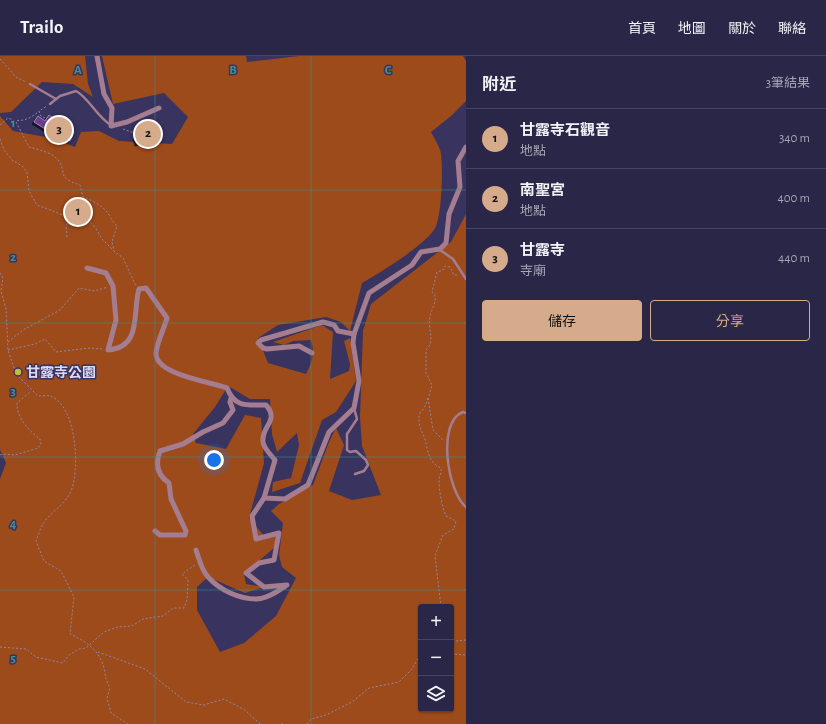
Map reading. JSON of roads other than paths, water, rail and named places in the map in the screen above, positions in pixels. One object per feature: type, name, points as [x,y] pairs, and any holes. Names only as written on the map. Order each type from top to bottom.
[{"type":"street","points":[[97,56],[104,94],[112,108],[111,126],[127,122],[159,108]]},
{"type":"street","points":[[264,498],[285,500],[308,485],[329,432],[354,408],[360,381],[353,343],[354,334],[369,293],[412,265],[421,252],[440,249],[446,243],[449,214],[460,187],[458,162],[466,147]]},
{"type":"street","points":[[87,268],[96,269],[106,273],[113,286],[116,320],[108,350],[119,349],[127,342],[135,324],[137,294],[139,289],[146,288],[167,318],[156,353],[157,360],[160,365],[194,380],[215,383],[227,388],[231,398],[230,402],[233,410],[223,423],[203,432],[183,444],[160,451],[157,467],[161,478],[169,483],[171,499],[186,531],[185,535],[160,535],[155,531]]},
{"type":"street","points":[[312,353],[299,346],[268,349],[263,348],[258,343],[261,340],[323,322],[334,325],[338,331],[354,334]]},
{"type":"street","points":[[196,550],[208,577],[224,591],[257,599],[274,594],[287,585],[264,587],[246,573],[259,562],[274,560],[280,533],[256,539],[252,516],[264,498],[275,460],[265,448],[263,442],[263,435],[272,418],[271,410],[266,405],[239,404],[231,398]]},
{"type":"lane","points":[[30,84],[56,99]]},
{"type":"lane","points":[[50,104],[56,99],[76,90],[81,93],[88,104],[111,126]]},
{"type":"lane","points":[[440,249],[453,259],[466,279]]},
{"type":"lane","points":[[354,408],[357,419],[347,434],[347,450],[350,452],[356,451],[366,460],[368,465],[364,472],[355,474]]},
{"type":"lane","points":[[466,413],[458,413],[449,428],[447,443],[453,486],[459,499],[466,507]]},
{"type":"place","name":"甘露寺","points":[[59,130]]},
{"type":"place","name":"南聖宮","points":[[148,134]]},
{"type":"place","name":"甘露寺石觀音","points":[[78,212]]},
{"type":"place","name":"甘露寺公園","points":[[18,372]]}]
